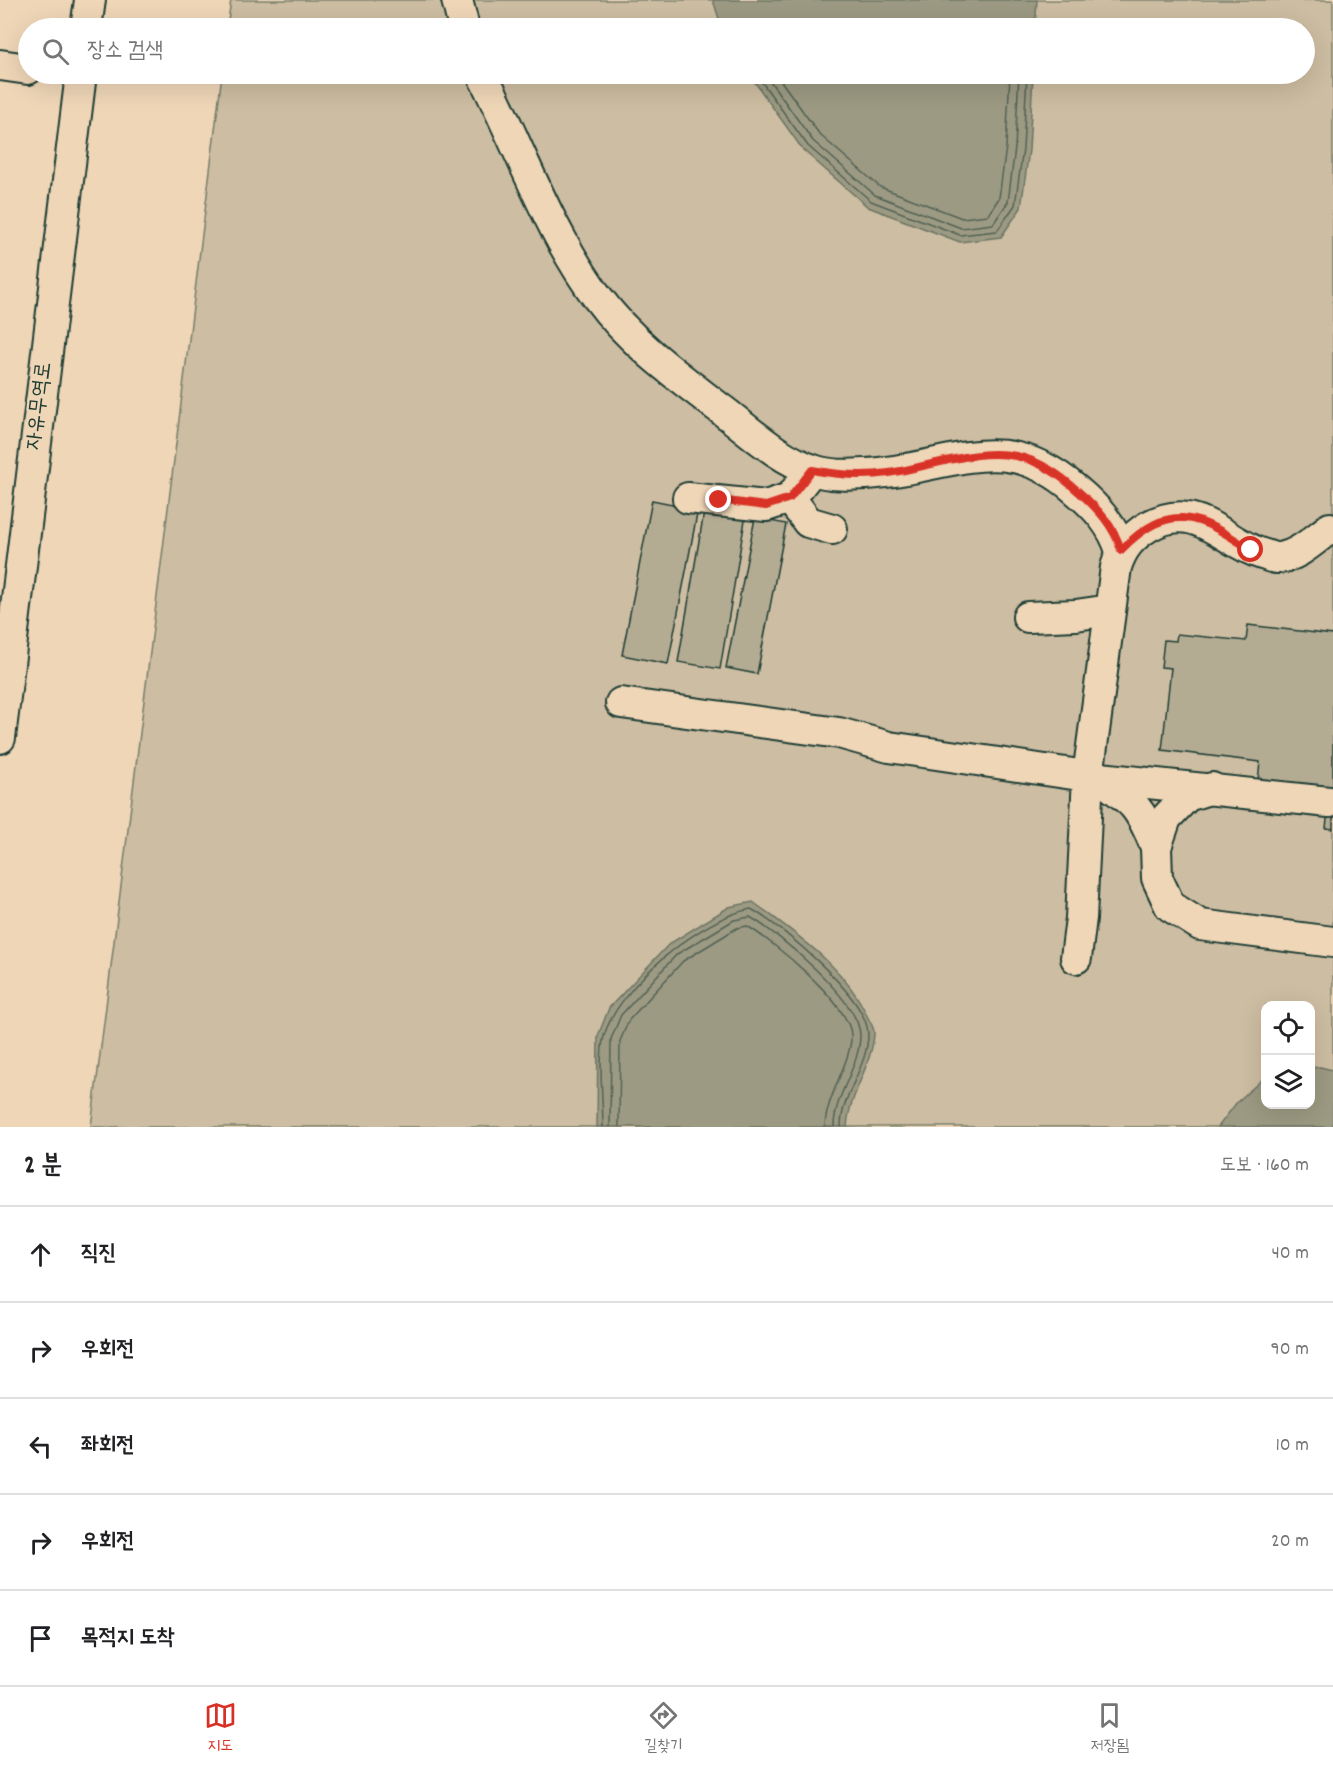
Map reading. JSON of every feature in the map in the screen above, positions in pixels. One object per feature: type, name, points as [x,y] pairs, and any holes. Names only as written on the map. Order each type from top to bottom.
[{"type":"lane","points":[[87,18],[90,0]]},
{"type":"lane","points":[[457,0],[462,18]]},
{"type":"lane","points":[[0,65],[18,68]]},
{"type":"lane","name":"자유무역로","points":[[0,738],[75,84]]},
{"type":"lane","points":[[487,84],[557,232],[598,299],[639,343],[774,449],[812,470],[841,476],[888,473],[986,454],[1017,456],[1055,471],[1089,501],[1115,531],[1121,550]]},
{"type":"lane","points":[[688,498],[766,506],[790,498],[812,470]]},
{"type":"lane","points":[[790,498],[808,522],[832,529]]},
{"type":"lane","points":[[1076,958],[1110,610],[1116,567],[1121,550],[1138,532],[1161,519],[1196,518],[1223,531],[1251,550],[1278,559],[1297,553],[1329,528]]},
{"type":"lane","points":[[1028,617],[1076,615],[1110,610]]},
{"type":"lane","points":[[621,703],[839,733],[889,747],[1094,777],[1329,802]]},
{"type":"lane","points":[[1094,777],[1131,800],[1142,814],[1156,847]]},
{"type":"lane","points":[[1212,788],[1187,796],[1166,818],[1156,847],[1157,878],[1170,906],[1200,925],[1333,942]]},
{"type":"shaded area","points":[[231,0],[1333,0],[1333,1127],[91,1127],[221,84],[1315,84],[1315,18],[228,18]]},
{"type":"water","points":[[713,0],[1037,0],[1036,18],[719,18]]},
{"type":"water","points":[[756,84],[1032,84],[1029,150],[1021,208],[1001,237],[960,242],[868,207],[803,150]]},
{"type":"water","points":[[753,902],[819,953],[834,968],[859,1000],[872,1026],[874,1033],[872,1047],[852,1104],[847,1127],[597,1127],[598,1036],[609,1008],[669,944],[729,907]]},
{"type":"water","points":[[1315,1068],[1333,1070],[1333,1127],[1218,1127],[1237,1102],[1261,1081],[1261,1109],[1315,1109]]},
{"type":"building","points":[[652,500],[698,509],[668,664],[622,655]]},
{"type":"building","points":[[704,512],[745,520],[720,669],[678,662]]},
{"type":"building","points":[[755,518],[786,524],[757,674],[726,668]]},
{"type":"building","points":[[1248,625],[1333,635],[1333,829],[1326,828],[1329,802],[1258,781],[1260,762],[1162,750],[1171,668],[1161,667],[1164,640],[1176,641],[1177,634],[1246,641]]},
{"type":"route","points":[[719,500],[766,506],[790,498],[812,470],[841,476],[888,473],[986,454],[1017,456],[1055,471],[1089,501],[1115,531],[1121,550],[1138,532],[1161,519],[1196,518],[1223,531],[1251,550]]}]
